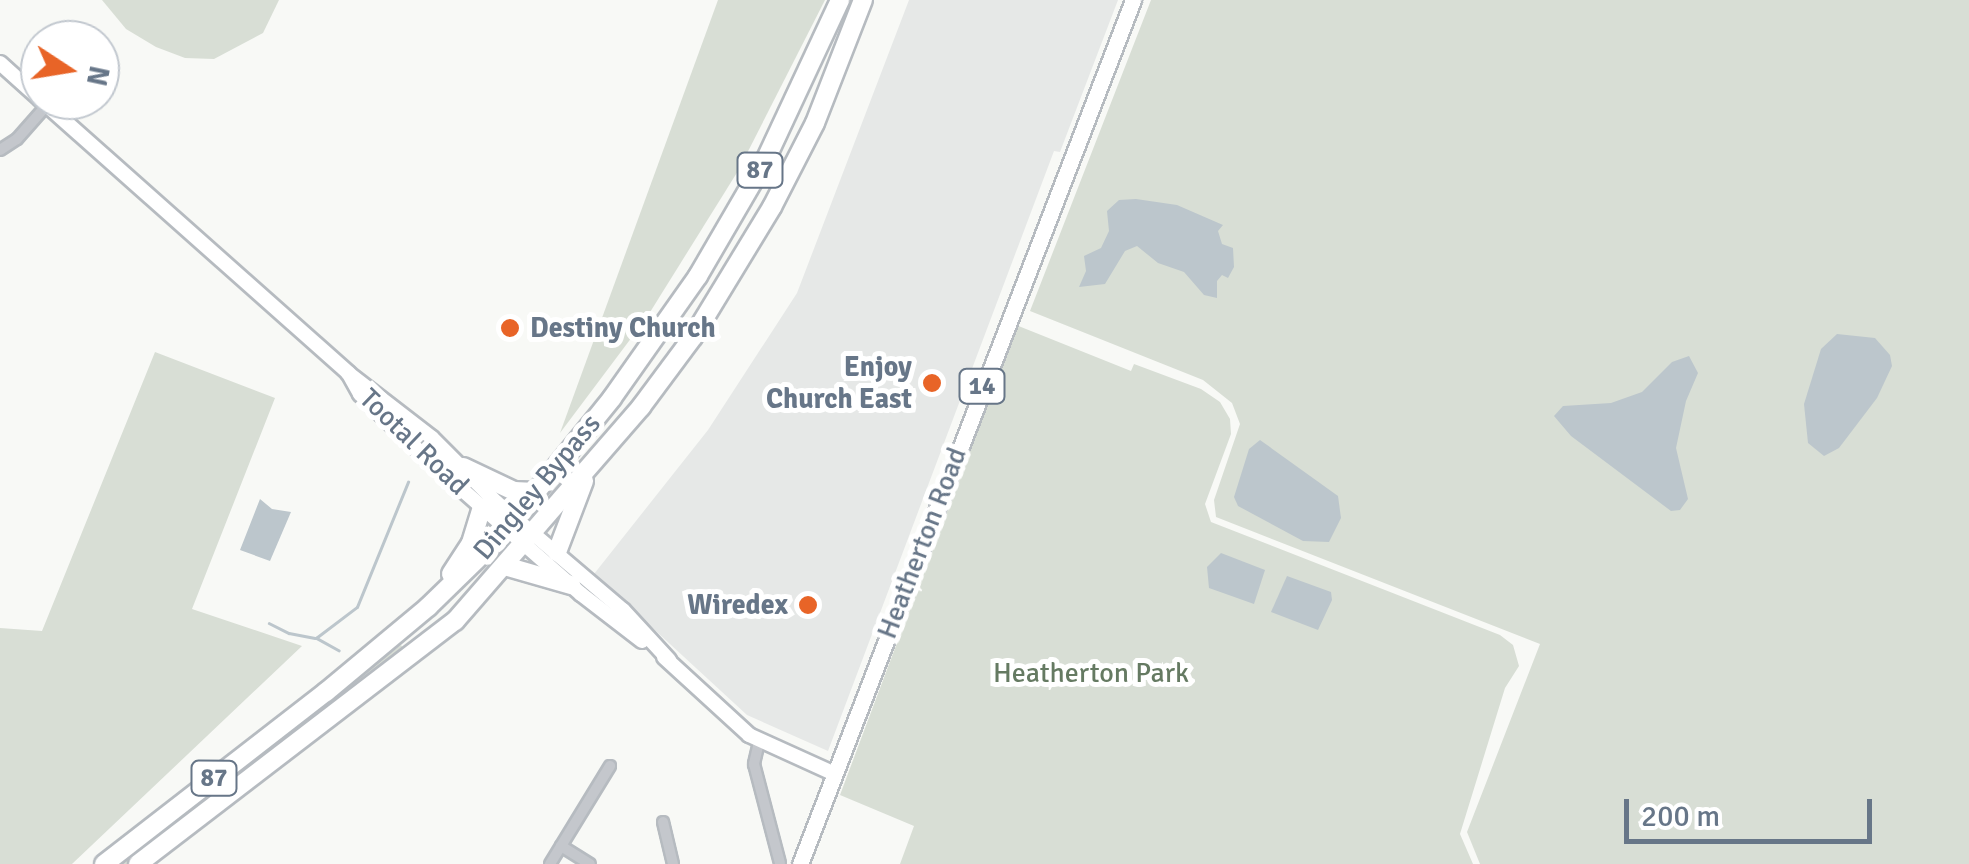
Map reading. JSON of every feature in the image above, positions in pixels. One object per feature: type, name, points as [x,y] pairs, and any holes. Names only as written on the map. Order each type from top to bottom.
[{"type":"highway","name":"Dingley Bypass","points":[[104,864],[326,692],[428,607],[535,492],[638,364],[720,240],[782,128],[840,0]]},
{"type":"highway","name":"Dingley Bypass","points":[[138,864],[454,621],[590,467],[668,372],[744,256],[815,122],[863,0]]},
{"type":"highway","points":[[463,467],[514,492],[535,492]]},
{"type":"highway","points":[[557,552],[590,467]]},
{"type":"highway","points":[[428,607],[471,543],[482,508]]},
{"type":"highway","points":[[505,566],[571,585]]},
{"type":"main road","name":"Heatherton Road","points":[[800,864],[1133,0]]},
{"type":"main road","name":"Tootal Road","points":[[0,63],[20,81]]},
{"type":"main road","name":"Tootal Road","points":[[64,120],[348,374],[370,386],[463,467],[509,522],[571,585],[669,660],[759,742],[834,774]]},
{"type":"main road","name":"Tootal Road","points":[[348,374],[360,394],[482,508],[509,522]]},
{"type":"main road","name":"Tootal Road","points":[[528,538],[557,552],[623,610],[669,660]]},
{"type":"street","points":[[0,150],[18,139],[30,120]]},
{"type":"street","points":[[759,742],[754,764],[780,863]]},
{"type":"street","points":[[550,864],[610,766]]},
{"type":"street","points":[[663,822],[672,864]]},
{"type":"street","points":[[562,846],[590,864]]},
{"type":"shaded area","points":[[909,0],[1118,0],[1060,152],[1054,151],[828,751],[747,715],[594,574],[708,430],[797,293]]},
{"type":"shaded area","points":[[1119,200],[1177,205],[1223,225],[1218,231],[1222,244],[1233,248],[1234,267],[1228,278],[1222,275],[1217,281],[1217,298],[1204,295],[1184,272],[1158,263],[1137,246],[1125,251],[1105,284],[1079,287],[1086,271],[1084,256],[1101,248],[1109,231],[1107,211]]},
{"type":"shaded area","points":[[1837,334],[1875,338],[1890,355],[1892,366],[1877,398],[1839,448],[1824,456],[1808,443],[1804,404],[1821,349]]},
{"type":"shaded area","points":[[1689,356],[1698,373],[1686,401],[1676,448],[1688,499],[1680,510],[1671,511],[1571,436],[1554,416],[1563,406],[1611,403],[1642,392],[1672,362]]},
{"type":"shaded area","points":[[1260,440],[1338,496],[1341,518],[1329,542],[1303,541],[1238,506],[1234,497],[1249,449]]},
{"type":"shaded area","points":[[260,499],[272,509],[291,512],[270,561],[240,550]]},
{"type":"shaded area","points":[[1221,553],[1265,570],[1254,604],[1209,588],[1207,567]]},
{"type":"shaded area","points":[[1287,576],[1331,592],[1332,600],[1318,630],[1271,612]]},
{"type":"green space","points":[[102,0],[279,0],[263,33],[214,59],[185,58],[156,47],[119,20]]},
{"type":"green space","points":[[718,0],[825,0],[738,171],[647,317],[560,433]]},
{"type":"green space","points":[[1151,0],[1969,0],[1969,864],[1480,864],[1467,832],[1540,644],[1216,517],[1214,500],[1240,424],[1232,403],[1203,380],[1030,311]]},
{"type":"green space","name":"Heatherton Park","points":[[1016,325],[1131,371],[1134,364],[1201,389],[1220,402],[1230,419],[1231,434],[1205,504],[1211,522],[1500,635],[1513,645],[1519,666],[1505,688],[1460,834],[1473,864],[900,864],[914,826],[840,795]]},
{"type":"green space","points":[[155,352],[275,398],[192,609],[302,646],[72,864],[0,864],[0,628],[42,631]]},
{"type":"green space","points":[[401,645],[404,650],[128,864],[115,864]]},
{"type":"waterway","points":[[339,651],[316,638],[357,607],[408,482]]},
{"type":"waterway","points":[[269,623],[289,633],[315,638]]},
{"type":"place","name":"Destiny Church","points":[[510,328]]},
{"type":"place","name":"Enjoy Church East","points":[[932,383]]},
{"type":"place","name":"Wiredex","points":[[808,605]]}]
